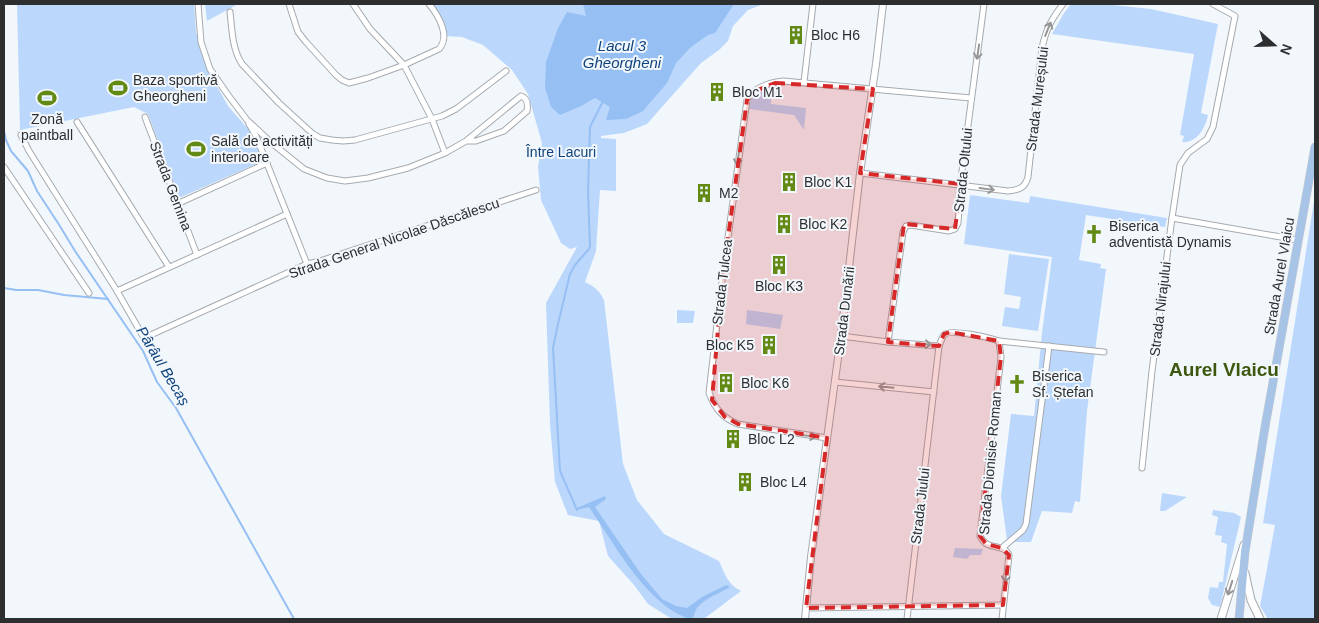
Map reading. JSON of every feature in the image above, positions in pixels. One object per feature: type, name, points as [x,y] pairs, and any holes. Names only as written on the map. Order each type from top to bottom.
[{"type":"main road","name":"Strada Aurel Vlaicu","points":[[1239,619],[1249,528],[1265,427],[1315,147]]},
{"type":"main road","name":"Strada Aurel Vlaicu","points":[[1221,617],[1249,528]]},
{"type":"main road","points":[[1244,567],[1251,600],[1260,619]]},
{"type":"street","points":[[198,4],[202,42],[210,69],[247,120],[256,136],[307,264]]},
{"type":"street","points":[[289,4],[298,32],[336,75],[349,83],[404,65],[439,49],[442,46],[444,36],[439,18],[429,4]]},
{"type":"street","points":[[353,4],[370,29],[404,65],[432,119],[445,153]]},
{"type":"street","points":[[804,82],[813,4]]},
{"type":"street","name":"Strada Dunării","points":[[805,619],[811,557],[883,4]]},
{"type":"street","name":"Strada Oltului","points":[[888,342],[903,232],[906,226],[948,231],[955,229],[958,223],[961,184],[984,4]]},
{"type":"street","name":"Strada Mureșului","points":[[961,184],[995,190],[1014,190],[1022,188],[1027,181],[1042,48],[1046,32],[1062,4]]},
{"type":"street","name":"Strada Nirajului","points":[[1142,468],[1152,371],[1180,165],[1188,153],[1207,139],[1213,127],[1235,16],[1213,4]]},
{"type":"street","points":[[230,12],[235,49],[242,64],[279,103],[313,134],[320,138],[343,141],[355,140],[432,119],[456,109],[506,71]]},
{"type":"street","name":"Strada Tulcea","points":[[827,438],[738,424],[720,412],[710,393],[722,281],[749,95],[783,81],[972,98]]},
{"type":"street","points":[[247,120],[304,169],[327,178],[346,182],[408,168],[445,153],[466,141],[521,96],[528,103],[527,111],[504,131],[476,141],[466,141]]},
{"type":"street","name":"Strada Gemina","points":[[145,117],[197,255]]},
{"type":"street","points":[[77,122],[169,267]]},
{"type":"street","points":[[21,135],[29,151],[117,290],[287,214]]},
{"type":"street","points":[[177,204],[267,163]]},
{"type":"street","points":[[4,167],[89,293]]},
{"type":"street","points":[[860,173],[961,184]]},
{"type":"street","name":"Strada General Nicolae Dăscălescu","points":[[117,290],[144,338],[307,264],[536,190]]},
{"type":"street","points":[[1172,218],[1298,240]]},
{"type":"street","points":[[841,336],[940,346],[944,334],[950,332],[999,341],[1104,352]]},
{"type":"street","name":"Strada Dionisie Roman","points":[[999,341],[1001,356],[980,536],[986,544],[1002,548],[1009,555],[1003,605]]},
{"type":"street","name":"Strada Jiului","points":[[907,619],[940,346]]},
{"type":"street","points":[[1002,548],[1023,530],[1026,524],[1049,346]]},
{"type":"street","points":[[835,382],[934,392]]},
{"type":"street","points":[[806,608],[1003,605],[1002,619]]},
{"type":"highlighted area","points":[[775,83],[873,89],[860,173],[961,184],[955,229],[904,224],[888,342],[939,346],[944,334],[950,332],[999,341],[1001,357],[980,536],[986,544],[1002,548],[1009,555],[1003,605],[806,608],[827,438],[738,424],[725,417],[712,400],[722,281],[747,100],[753,92]]},
{"type":"green space","name":"Baza sportivă Gheorgheni","points":[[17,4],[194,4],[196,32],[208,70],[228,106],[250,131],[261,156],[258,163],[179,198],[148,114],[134,107],[20,130]]},
{"type":"green space","points":[[205,4],[238,4],[207,21]]},
{"type":"green space","name":"Între Lacuri","points":[[428,4],[764,4],[748,10],[733,26],[728,41],[701,63],[647,124],[624,133],[601,136],[601,138],[616,139],[616,191],[600,190],[596,251],[585,282],[596,289],[604,300],[623,464],[637,500],[664,534],[719,561],[729,582],[741,591],[705,618],[672,619],[648,604],[608,556],[599,521],[568,515],[555,482],[550,424],[546,303],[577,247],[570,249],[561,243],[541,200],[538,167],[542,143],[528,94],[512,70],[483,45],[462,37],[444,36],[439,18]]},
{"type":"green space","points":[[1071,4],[1103,4],[1151,9],[1218,24],[1201,113],[1208,115],[1200,134],[1188,142],[1182,142],[1184,136],[1180,135],[1194,54],[1052,34]]},
{"type":"green space","points":[[771,88],[771,104],[806,108],[804,130],[794,115],[749,109],[753,97]]},
{"type":"green space","points":[[970,195],[1029,203],[1030,196],[1167,218],[1165,227],[1086,215],[1079,260],[1101,264],[1100,268],[1106,269],[1087,411],[1080,502],[1075,501],[1072,513],[1042,511],[1031,542],[1007,540],[1001,496],[1011,414],[1034,416],[1052,257],[964,244]]},
{"type":"green space","points":[[1315,195],[1315,619],[1268,619],[1260,606],[1275,525],[1263,523]]},
{"type":"green space","points":[[1009,254],[1049,259],[1038,331],[1002,326],[1005,307],[1019,309],[1021,297],[1004,294]]},
{"type":"green space","points":[[677,310],[695,311],[693,323],[677,323]]},
{"type":"green space","points":[[747,310],[783,315],[780,329],[746,324]]},
{"type":"green space","points":[[1162,493],[1187,497],[1165,511],[1160,511]]},
{"type":"green space","points":[[1213,510],[1234,513],[1241,517],[1220,607],[1212,605],[1208,598],[1210,587],[1218,588],[1219,582],[1223,582],[1227,544],[1221,542],[1222,536],[1215,535],[1218,517],[1212,515]]},
{"type":"green space","points":[[955,548],[983,549],[981,555],[970,555],[967,559],[953,557]]},
{"type":"water","name":"Lacul 3 Gheorgheni","points":[[583,4],[734,4],[715,33],[708,35],[691,47],[676,63],[667,83],[643,111],[626,119],[606,120],[610,107],[595,98],[560,115],[551,107],[545,88],[546,62],[558,28],[567,12],[586,16]]},
{"type":"water","points":[[605,496],[606,499],[595,507],[641,574],[662,599],[676,606],[687,608],[702,597],[726,585],[730,587],[700,604],[692,619],[678,614],[665,605],[640,581],[589,507],[577,510],[577,508]]},
{"type":"waterway","points":[[577,510],[560,471],[553,348],[570,274],[590,246],[588,191],[590,127],[602,103]]},
{"type":"waterway","name":"Pârâul Becaș","points":[[4,131],[11,151],[28,171],[37,191],[75,251],[143,351],[157,382],[176,408],[294,619]]},
{"type":"waterway","points":[[4,288],[38,290],[64,295],[108,299]]},
{"type":"place","name":"Bloc H6","points":[[796,35]]},
{"type":"place","name":"Baza sportivă Gheorgheni","points":[[118,88]]},
{"type":"place","name":"Bloc M1","points":[[717,92]]},
{"type":"place","name":"Zonă paintball","points":[[47,98]]},
{"type":"place","name":"Sală de activități interioare","points":[[196,149]]},
{"type":"place","name":"Bloc K1","points":[[789,182]]},
{"type":"place","name":"M2","points":[[704,193]]},
{"type":"place","name":"Bloc K2","points":[[784,224]]},
{"type":"place","name":"Biserica adventistă Dynamis","points":[[1094,234]]},
{"type":"place","name":"Bloc K3","points":[[779,265]]},
{"type":"place","name":"Bloc K5","points":[[769,345]]},
{"type":"place","name":"Bloc K6","points":[[726,383]]},
{"type":"place","name":"Biserica Sf. Ștefan","points":[[1017,384]]},
{"type":"place","name":"Bloc L2","points":[[733,439]]},
{"type":"place","name":"Bloc L4","points":[[745,482]]},
{"type":"district","name":"Aurel Vlaicu","points":[[1224,369]]}]
